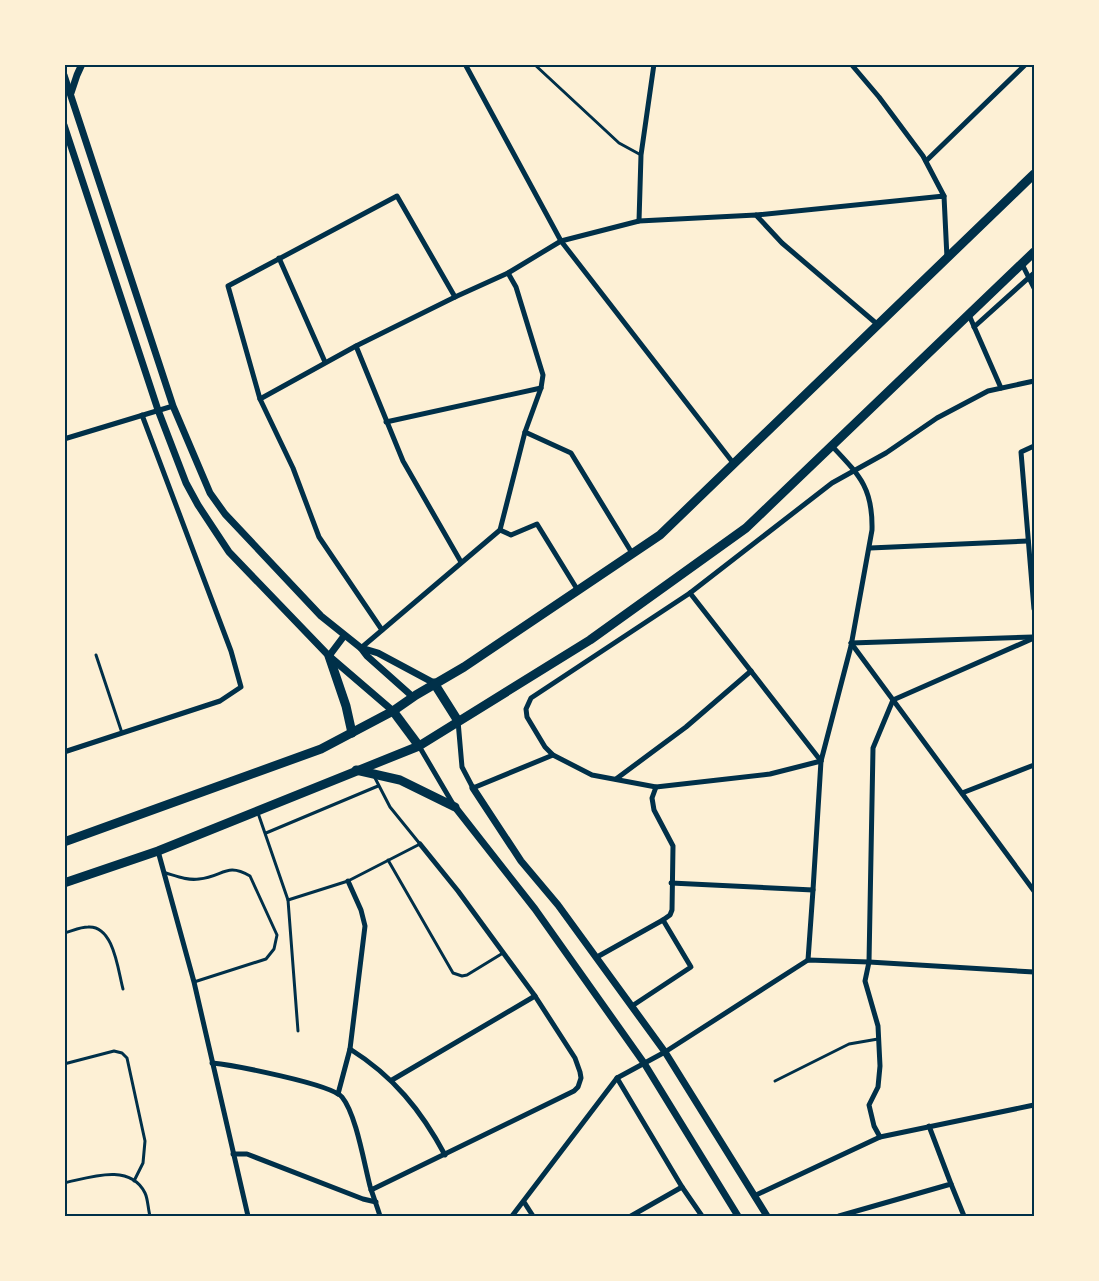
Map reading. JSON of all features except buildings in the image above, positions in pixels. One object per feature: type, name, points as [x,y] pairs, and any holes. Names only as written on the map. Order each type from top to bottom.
[{"type":"highway","points":[[64,842],[321,749],[393,711],[434,683],[464,667],[660,535],[1035,174]]},
{"type":"highway","points":[[64,883],[158,850],[419,746],[590,640],[746,528],[1035,252]]},
{"type":"highway","points":[[329,656],[346,706],[352,733]]},
{"type":"highway","points":[[434,683],[458,721]]},
{"type":"highway","points":[[393,711],[419,746]]},
{"type":"highway","points":[[356,770],[400,780],[455,807]]},
{"type":"street","points":[[70,95],[82,64]]},
{"type":"street","points":[[465,64],[561,241],[735,464]]},
{"type":"street","points":[[639,221],[641,155],[654,64]]},
{"type":"street","points":[[850,64],[879,97],[926,161],[944,196],[947,259]]},
{"type":"street","points":[[926,161],[1026,64]]},
{"type":"street","points":[[64,75],[173,406],[210,493],[217,504],[321,616],[361,648],[413,697]]},
{"type":"street","points":[[64,124],[158,410],[186,483],[229,552],[329,656],[393,711]]},
{"type":"street","points":[[382,630],[319,537],[293,468],[260,399],[228,286],[397,196],[455,297]]},
{"type":"street","points":[[260,399],[356,346],[508,273],[561,241],[639,221],[756,215],[944,196]]},
{"type":"street","points":[[756,215],[782,243],[877,324]]},
{"type":"street","points":[[279,258],[325,362]]},
{"type":"street","points":[[1022,264],[1035,288]]},
{"type":"street","points":[[361,648],[500,530],[525,432],[541,388],[543,375],[516,287],[508,273]]},
{"type":"street","points":[[974,327],[1035,273]]},
{"type":"street","points":[[969,315],[1001,388]]},
{"type":"street","points":[[356,346],[403,461],[461,562]]},
{"type":"street","points":[[821,761],[770,774],[656,787],[592,775],[553,755],[545,747],[527,717],[526,709],[529,701],[690,593],[832,483],[855,471],[937,418],[988,391],[1035,381]]},
{"type":"street","points":[[386,422],[541,388]]},
{"type":"street","points":[[64,439],[173,406]]},
{"type":"street","points":[[64,752],[220,701],[241,687],[231,651],[142,414]]},
{"type":"street","points":[[525,432],[571,453],[632,553]]},
{"type":"street","points":[[808,960],[821,761],[851,643],[870,548],[872,514],[867,488],[831,445]]},
{"type":"street","points":[[1035,446],[1021,452],[1028,541],[1033,565],[1035,609]]},
{"type":"street","points":[[500,530],[511,535],[537,524],[577,589]]},
{"type":"street","points":[[870,548],[1028,541]]},
{"type":"street","points":[[690,593],[821,761]]},
{"type":"street","points":[[329,656],[344,636]]},
{"type":"street","points":[[851,643],[1035,637]]},
{"type":"street","points":[[880,1137],[869,1105],[878,1087],[879,1039],[874,1010],[865,981],[869,962],[873,748],[893,700],[1035,637]]},
{"type":"street","points":[[851,643],[1035,891]]},
{"type":"street","points":[[361,648],[378,653],[434,683]]},
{"type":"street","points":[[616,779],[686,727],[751,671]]},
{"type":"street","points":[[458,721],[462,767],[473,788],[521,861],[558,905],[665,1052],[767,1216]]},
{"type":"street","points":[[419,746],[455,807],[535,909],[644,1063],[738,1216]]},
{"type":"street","points":[[473,788],[553,755]]},
{"type":"street","points":[[962,793],[1035,765]]},
{"type":"street","points":[[597,957],[663,920],[670,915],[672,910],[673,846],[654,810],[652,798],[656,787]]},
{"type":"street","points":[[371,1190],[578,1087],[581,1078],[579,1066],[535,996],[420,844]]},
{"type":"street","points":[[158,850],[194,982],[248,1216]]},
{"type":"street","points":[[338,1094],[350,1049],[365,926],[361,910],[348,881]]},
{"type":"street","points":[[671,883],[813,890]]},
{"type":"street","points":[[632,1006],[692,967],[663,920]]},
{"type":"street","points":[[512,1216],[617,1078],[665,1052],[808,960],[1035,972]]},
{"type":"street","points":[[392,1080],[535,996]]},
{"type":"street","points":[[350,1049],[372,1063],[392,1080],[416,1108],[445,1155]]},
{"type":"street","points":[[212,1064],[258,1070],[338,1094],[349,1108],[380,1216]]},
{"type":"street","points":[[617,1078],[682,1187],[702,1216]]},
{"type":"street","points":[[754,1196],[880,1137],[1035,1106]]},
{"type":"street","points":[[929,1126],[964,1216]]},
{"type":"street","points":[[233,1154],[248,1154],[376,1202]]},
{"type":"street","points":[[839,1216],[861,1214],[951,1184]]},
{"type":"street","points":[[631,1216],[682,1187]]},
{"type":"street","points":[[524,1202],[533,1216]]},
{"type":"lane","points":[[534,64],[619,143],[641,155]]},
{"type":"lane","points":[[96,655],[122,734]]},
{"type":"lane","points":[[288,900],[348,881],[420,844],[395,813],[372,774]]},
{"type":"lane","points":[[266,833],[378,786]]},
{"type":"lane","points":[[258,811],[288,900],[298,1031]]},
{"type":"lane","points":[[388,860],[453,973],[467,975],[503,953]]},
{"type":"lane","points":[[164,873],[199,880],[233,869],[242,871],[250,876],[277,935],[274,949],[266,959],[194,982]]},
{"type":"lane","points":[[64,933],[88,927],[104,933],[110,941],[123,989]]},
{"type":"lane","points":[[775,1081],[849,1044],[879,1039]]},
{"type":"lane","points":[[64,1064],[114,1052],[122,1053],[127,1058],[144,1141],[143,1163],[134,1181]]},
{"type":"lane","points":[[64,1184],[103,1174],[119,1175],[134,1181],[145,1192],[150,1216]]}]
